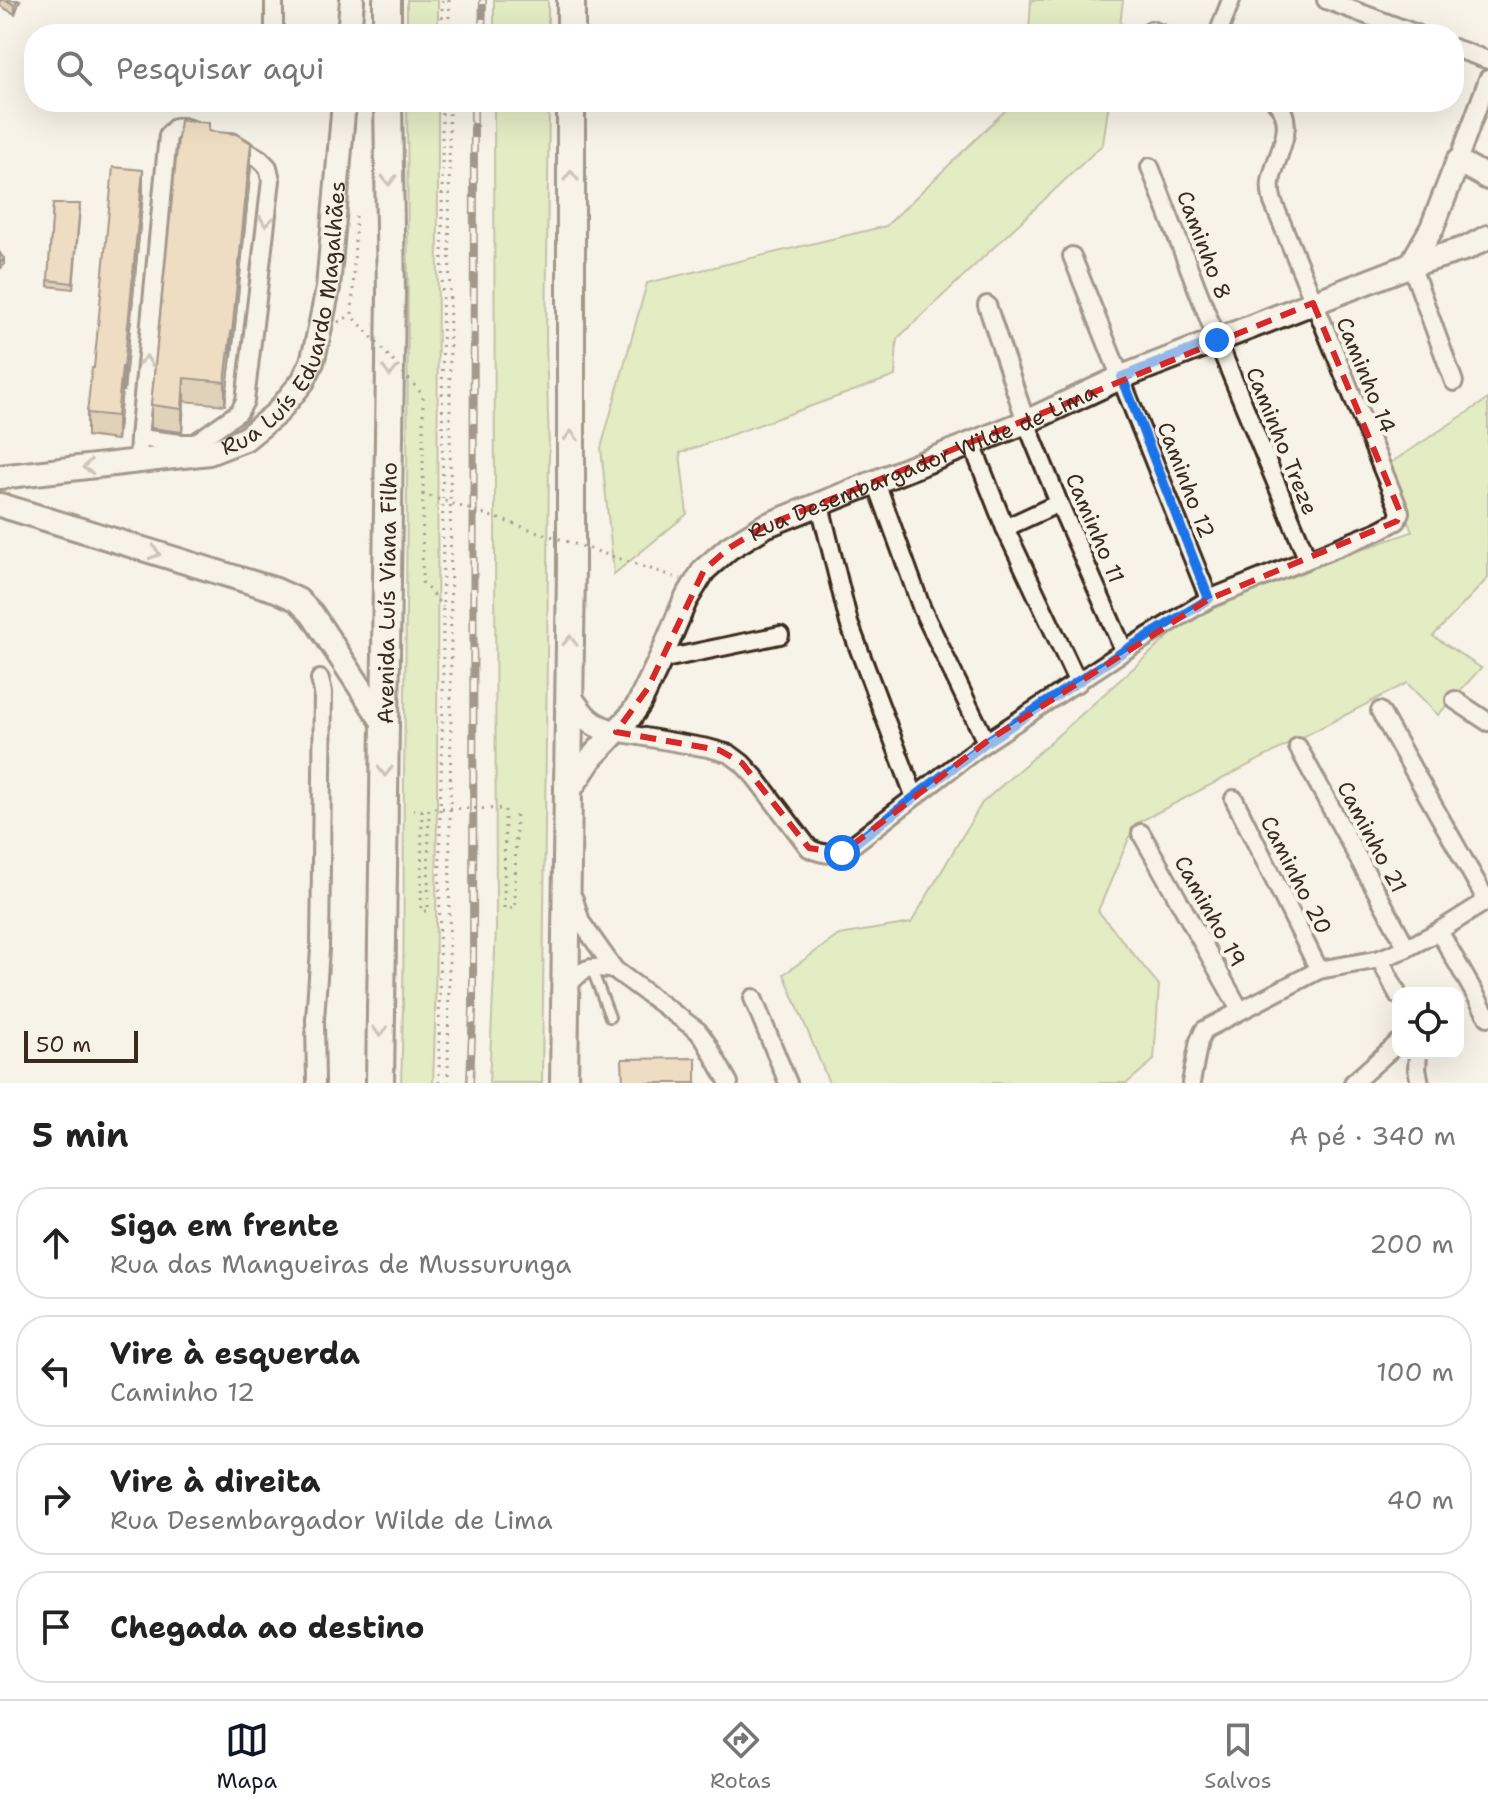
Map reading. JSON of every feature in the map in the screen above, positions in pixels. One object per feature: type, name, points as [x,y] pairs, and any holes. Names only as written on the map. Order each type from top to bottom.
[{"type":"highway","points":[[387,0],[387,24]]},
{"type":"highway","points":[[571,0],[571,24]]},
{"type":"highway","name":"Avenida Luís Viana Filho","points":[[380,1083],[391,293],[388,112]]},
{"type":"highway","points":[[564,1083],[571,567],[571,112]]},
{"type":"main road","points":[[350,24],[352,0]]},
{"type":"main road","name":"Rua Luís Eduardo Magalhães","points":[[0,477],[138,450],[209,453],[245,439],[277,413],[303,381],[317,342],[328,288],[343,112]]},
{"type":"main road","points":[[1411,265],[1432,228],[1458,161],[1488,178]]},
{"type":"main road","points":[[1432,228],[1445,245],[1461,250]]},
{"type":"main road","name":"Rua Desembargador Wilde de Lima","points":[[567,794],[592,757],[639,704],[685,601],[704,570],[729,548],[765,526],[1026,422],[1122,377],[1411,265],[1461,250],[1488,237]]},
{"type":"main road","points":[[0,505],[298,600],[312,614],[385,725]]},
{"type":"main road","points":[[569,695],[593,724],[616,732]]},
{"type":"street","points":[[274,0],[274,24]]},
{"type":"street","points":[[1222,24],[1231,0]]},
{"type":"street","points":[[1326,0],[1390,24]]},
{"type":"street","points":[[1464,52],[1488,60]]},
{"type":"street","points":[[1458,161],[1488,79]]},
{"type":"street","name":"Caminho 14","points":[[1284,112],[1287,129],[1271,180],[1273,202],[1400,512],[1397,521],[1378,531],[1307,558]]},
{"type":"street","points":[[176,127],[183,127],[233,142],[260,159],[270,173],[245,401],[239,412],[195,443],[138,450],[168,135],[176,127]]},
{"type":"street","name":"Caminho 8","points":[[1150,167],[1217,340]]},
{"type":"street","name":"Caminho 12","points":[[1072,256],[1209,599]]},
{"type":"street","points":[[1411,265],[1454,382]]},
{"type":"street","name":"Caminho 11","points":[[987,305],[1026,422],[1124,651]]},
{"type":"street","name":"Caminho Treze","points":[[1217,340],[1307,558]]},
{"type":"street","points":[[972,444],[1005,528],[1078,683]]},
{"type":"street","points":[[876,482],[922,609],[986,742]]},
{"type":"street","points":[[1005,528],[1059,503]]},
{"type":"street","points":[[820,505],[856,645],[914,795]]},
{"type":"street","points":[[616,732],[730,754],[742,763],[809,848],[828,854],[842,853],[986,742],[1124,651],[1209,599],[1307,558]]},
{"type":"street","points":[[660,660],[780,635]]},
{"type":"street","points":[[316,1083],[322,686],[340,657]]},
{"type":"street","points":[[1455,700],[1488,722]]},
{"type":"street","points":[[1191,1083],[1204,1030],[1319,970],[1380,959],[1407,948],[1488,900],[1380,711]]},
{"type":"street","name":"Caminho 21","points":[[1298,747],[1407,948]]},
{"type":"street","name":"Caminho 20","points":[[1234,799],[1319,970]]},
{"type":"street","name":"Caminho 19","points":[[1141,833],[1240,1010]]},
{"type":"street","points":[[566,858],[581,922],[615,970],[698,1031],[729,1083]]},
{"type":"street","points":[[1439,931],[1488,1017]]},
{"type":"street","points":[[1380,959],[1394,987]]},
{"type":"street","points":[[564,990],[582,970],[591,967],[615,970]]},
{"type":"street","points":[[753,998],[788,1083]]},
{"type":"street","points":[[1353,1083],[1392,1048]]},
{"type":"street","points":[[1418,1059],[1420,1083]]},
{"type":"lane","points":[[591,967],[610,1017]]},
{"type":"path","points":[[442,0],[442,24]]},
{"type":"path","points":[[449,0],[449,24]]},
{"type":"path","points":[[439,1083],[443,607],[442,112]]},
{"type":"path","points":[[448,1083],[451,702],[449,112]]},
{"type":"path","points":[[356,216],[352,315],[423,395],[422,582],[443,607]]},
{"type":"path","points":[[342,321],[352,315]]},
{"type":"path","points":[[423,494],[681,579]]},
{"type":"path","points":[[413,810],[422,810],[421,911],[428,911],[429,808],[505,809],[504,908],[515,908],[516,815]]},
{"type":"highlighted area","points":[[1313,303],[1400,512],[1397,521],[1209,599],[986,742],[842,853],[809,848],[742,763],[719,750],[616,732],[648,688],[704,570],[729,548],[765,526]]},
{"type":"green space","points":[[407,0],[438,0],[438,24],[407,24]]},
{"type":"green space","points":[[494,0],[548,0],[548,24],[494,24]]},
{"type":"green space","points":[[1031,0],[1123,0],[1120,24],[1030,24]]},
{"type":"green space","points":[[407,112],[438,112],[437,808],[433,1083],[401,1083]]},
{"type":"green space","points":[[494,112],[549,112],[546,339],[549,452],[542,1083],[489,1083],[496,929]]},
{"type":"green space","points":[[1004,112],[1108,112],[1103,144],[897,339],[895,376],[680,453],[687,514],[614,574],[601,448],[647,283],[886,226]]},
{"type":"green space","points":[[1488,399],[1488,578],[1433,636],[1481,668],[1438,715],[1407,683],[1135,824],[1098,911],[1159,985],[1154,1060],[1127,1083],[829,1083],[784,974],[839,935],[911,923],[982,803],[1203,606],[1412,532],[1386,466]]},
{"type":"building","points":[[180,120],[209,123],[209,131],[236,134],[251,143],[225,382],[184,378],[182,409],[151,405]]},
{"type":"building","points":[[113,167],[143,170],[117,416],[87,413]]},
{"type":"building","points":[[53,204],[80,204],[73,283],[48,280]]},
{"type":"building","points":[[696,1058],[696,1083],[623,1083],[622,1059]]},
{"type":"railway","points":[[482,24],[483,0]]},
{"type":"railway","points":[[470,1083],[473,1010],[474,112]]},
{"type":"route","points":[[842,853],[986,742],[1209,599],[1122,377],[1217,340]]}]
